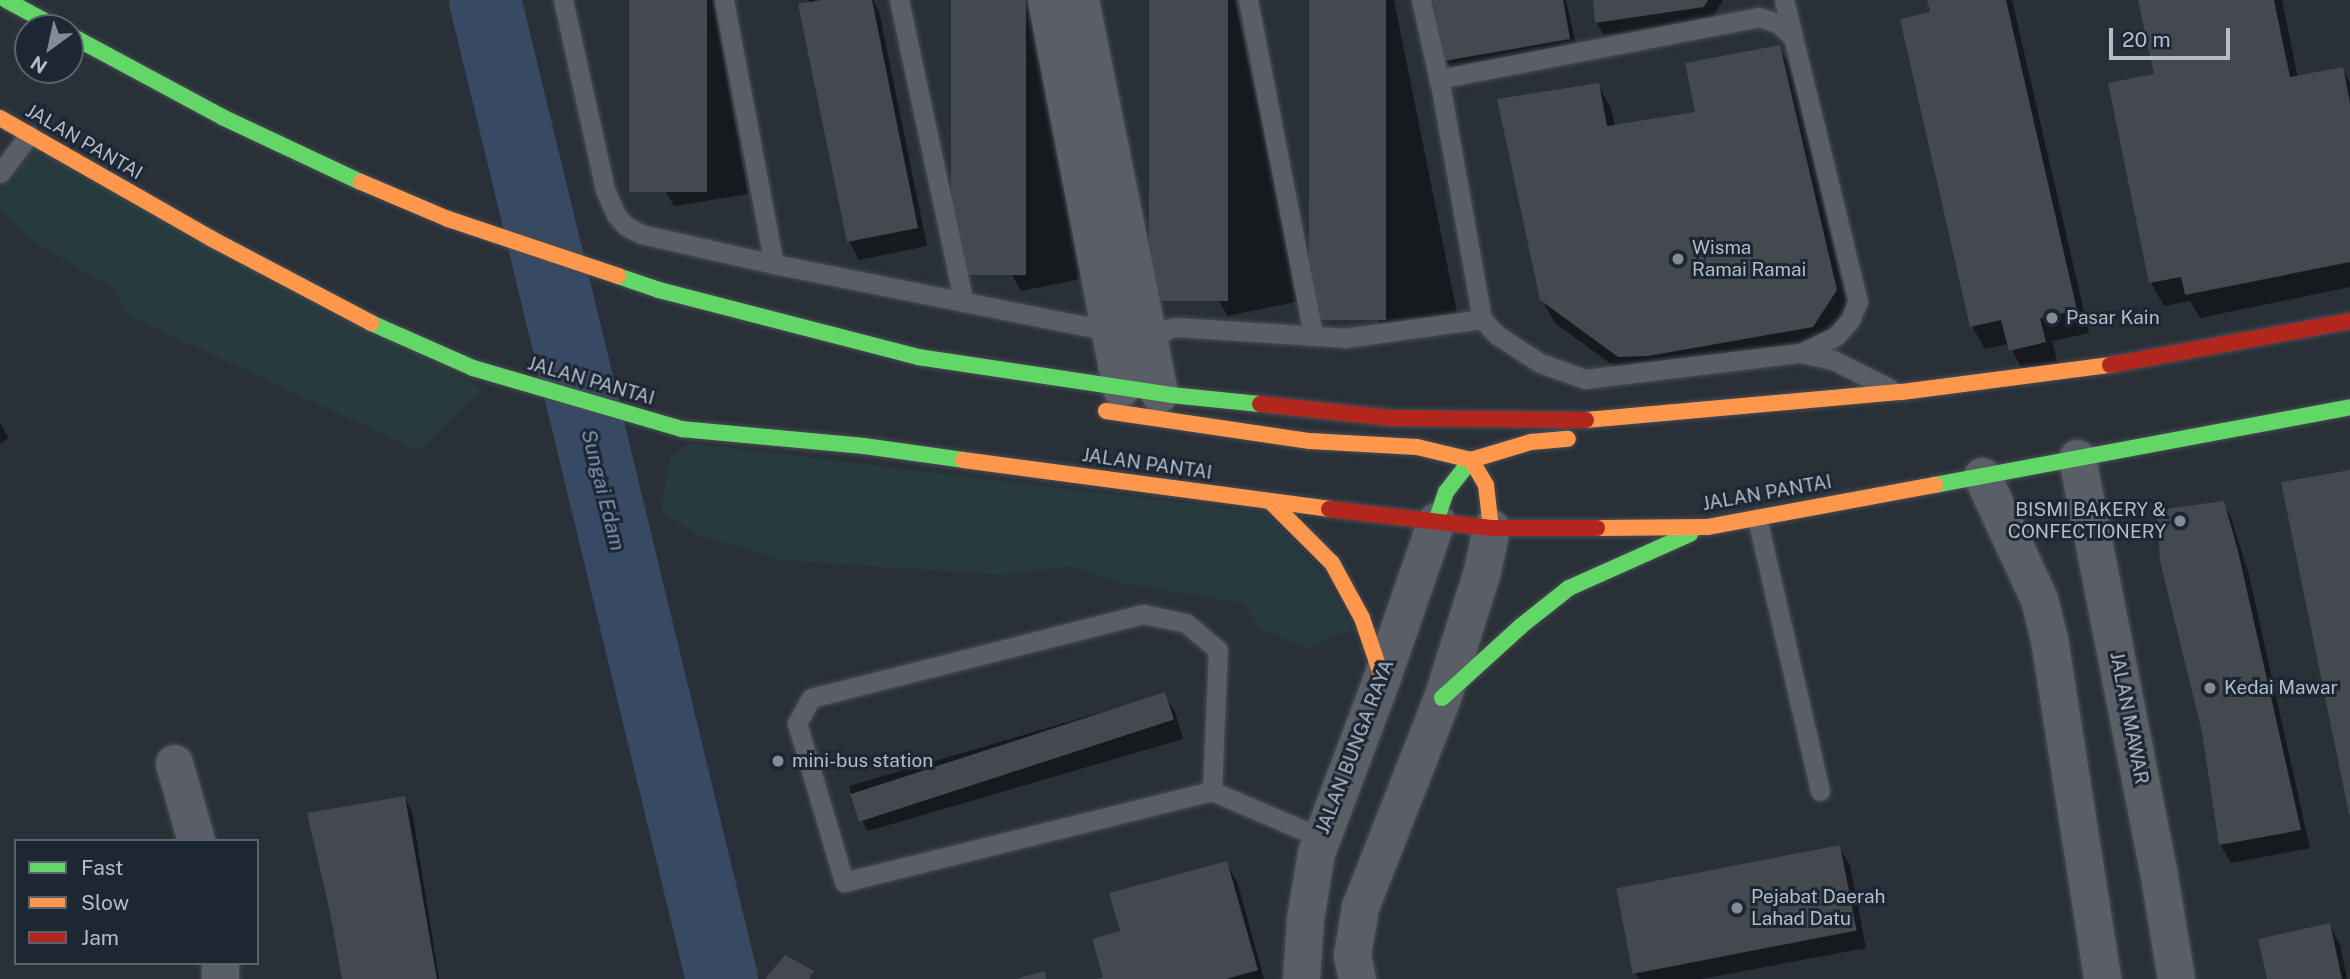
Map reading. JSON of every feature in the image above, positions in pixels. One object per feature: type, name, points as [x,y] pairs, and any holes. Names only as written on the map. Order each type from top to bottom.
[{"type":"street","points":[[6,0],[32,14]]},
{"type":"street","points":[[1046,0],[1121,388]]},
{"type":"street","points":[[1080,0],[1159,393]]},
{"type":"street","points":[[84,42],[222,117],[448,219],[910,372]]},
{"type":"street","name":"JALAN PANTAI","points":[[0,118],[359,318],[472,368],[681,429],[864,446],[1271,502],[1491,528],[1708,527],[2350,407]]},
{"type":"street","points":[[659,290],[918,357],[1159,393],[1391,418],[1585,420],[1902,393],[2132,362],[2350,321]]},
{"type":"street","points":[[1735,423],[1870,395]]},
{"type":"street","points":[[1083,407],[1193,426],[1310,441],[1417,447],[1471,460],[1531,442],[1580,439]]},
{"type":"street","name":"JALAN MAWAR","points":[[2077,458],[2158,870],[2176,979]]},
{"type":"street","points":[[1436,521],[1446,492],[1471,460]]},
{"type":"street","points":[[1357,979],[1352,955],[1360,907],[1442,698],[1482,571],[1491,528],[1486,485],[1471,460]]},
{"type":"street","points":[[1982,476],[2039,599],[2049,639],[2102,979]]},
{"type":"street","points":[[1271,502],[1332,563],[1362,618],[1382,677]]},
{"type":"street","name":"JALAN BUNGA RAYA","points":[[1301,979],[1305,919],[1321,838],[1382,677],[1436,521]]},
{"type":"street","points":[[1442,698],[1521,626],[1569,589],[1619,563],[1708,527]]},
{"type":"street","points":[[174,763],[195,839]]},
{"type":"lane","points":[[563,0],[605,190],[616,215],[626,226],[641,234],[774,264],[1108,331]]},
{"type":"lane","points":[[724,0],[774,264]]},
{"type":"lane","points":[[899,0],[964,302]]},
{"type":"lane","points":[[1248,0],[1313,334]]},
{"type":"lane","points":[[1421,0],[1482,319],[1517,349],[1562,373],[1585,379],[1800,353],[1836,336],[1850,320],[1858,302],[1784,0]]},
{"type":"lane","points":[[1438,79],[1759,17],[1779,24],[1793,37]]},
{"type":"lane","points":[[0,173],[29,135]]},
{"type":"lane","points":[[1152,357],[1158,337],[1167,329],[1176,327],[1344,338],[1482,319]]},
{"type":"lane","points":[[1800,353],[1833,360],[1902,393]]},
{"type":"lane","points":[[1757,518],[1820,791]]},
{"type":"lane","points":[[1212,791],[1218,650],[1186,624],[1143,614],[811,698],[797,723],[844,882],[1212,791],[1321,838]]},
{"type":"green space","points":[[37,134],[483,389],[419,451],[127,315],[114,289],[31,240],[0,210],[0,190]]},
{"type":"green space","points":[[689,443],[1266,513],[1323,574],[1354,629],[1306,648],[1258,628],[1243,603],[1123,583],[1070,566],[1004,575],[781,560],[696,534],[661,511],[670,459]]},
{"type":"building","points":[[629,0],[707,0],[707,192],[629,192]]},
{"type":"building","points":[[820,0],[872,0],[918,228],[847,242],[798,4]]},
{"type":"building","points":[[951,0],[1026,0],[1026,275],[951,275]]},
{"type":"building","points":[[1149,0],[1228,0],[1228,301],[1149,301]]},
{"type":"building","points":[[1309,0],[1386,0],[1386,320],[1309,320]]},
{"type":"building","points":[[1433,0],[1563,0],[1570,39],[1444,61]]},
{"type":"building","points":[[1593,0],[1708,0],[1704,7],[1595,23]]},
{"type":"building","points":[[1927,0],[2006,0],[2077,310],[2040,318],[2046,342],[2009,351],[2001,320],[1970,327],[1900,19],[1930,12]]},
{"type":"building","points":[[2138,0],[2274,0],[2290,77],[2343,67],[2350,103],[2350,262],[2185,295],[2181,277],[2149,283],[2108,83],[2154,74]]},
{"type":"building","points":[[1780,45],[1837,290],[1813,327],[1648,356],[1618,357],[1540,300],[1497,99],[1599,83],[1607,126],[1695,112],[1685,63]]},
{"type":"building","points":[[2350,470],[2350,814],[2349,814],[2281,482]]},
{"type":"building","points":[[2224,501],[2238,551],[2301,830],[2219,845],[2202,732],[2160,561],[2157,510]]},
{"type":"building","points":[[1165,692],[1174,720],[859,822],[850,794]]},
{"type":"building","points":[[405,796],[437,979],[342,979],[307,813]]},
{"type":"building","name":"Pejabat Daerah Lahad Datu","points":[[1840,845],[1857,930],[1633,974],[1616,889]]},
{"type":"building","points":[[1227,861],[1258,970],[1226,979],[1097,979],[1103,977],[1092,939],[1120,931],[1109,893]]},
{"type":"building","points":[[2330,923],[2342,979],[2267,979],[2258,939]]},
{"type":"building","points":[[785,955],[814,971],[809,979],[765,979]]},
{"type":"building","points":[[1045,971],[1046,979],[1019,979],[1019,978]]},
{"type":"waterway","name":"Sungai Edam","points":[[485,0],[722,979]]},
{"type":"traffic: fast","points":[[6,0],[32,14]]},
{"type":"traffic: fast","points":[[84,43],[222,117],[361,182]]},
{"type":"traffic: fast","points":[[618,276],[659,290],[918,357],[1171,395],[1260,404]]},
{"type":"traffic: fast","points":[[371,323],[473,368],[681,429],[864,446],[963,460]]},
{"type":"traffic: fast","points":[[1935,485],[2350,407]]},
{"type":"traffic: fast","points":[[1436,521],[1446,492],[1471,460]]},
{"type":"traffic: fast","points":[[1442,698],[1521,626],[1569,588],[1690,534]]},
{"type":"traffic: slow","points":[[0,118],[212,239],[371,323]]},
{"type":"traffic: slow","points":[[361,182],[448,219],[618,276]]},
{"type":"traffic: slow","points":[[1586,420],[1902,392],[2110,365]]},
{"type":"traffic: slow","points":[[1106,411],[1310,441],[1417,447],[1471,460],[1531,442],[1568,439]]},
{"type":"traffic: slow","points":[[963,460],[1329,509]]},
{"type":"traffic: slow","points":[[1471,460],[1486,485],[1491,528]]},
{"type":"traffic: slow","points":[[1597,528],[1708,527],[1935,485]]},
{"type":"traffic: slow","points":[[1271,502],[1332,563],[1362,618],[1382,677]]},
{"type":"traffic: jam","points":[[2110,365],[2350,321]]},
{"type":"traffic: jam","points":[[1260,404],[1391,418],[1586,420]]},
{"type":"traffic: jam","points":[[1329,509],[1491,528],[1597,528]]},
{"type":"place","name":"Wisma Ramai Ramai","points":[[1678,259]]},
{"type":"place","name":"Pasar Kain","points":[[2052,318]]},
{"type":"place","name":"BISMI BAKERY & CONFECTIONERY","points":[[2180,521]]},
{"type":"place","name":"Kedai Mawar","points":[[2210,688]]},
{"type":"place","name":"mini-bus station","points":[[778,761]]},
{"type":"place","name":"Pejabat Daerah Lahad Datu","points":[[1737,908]]}]
